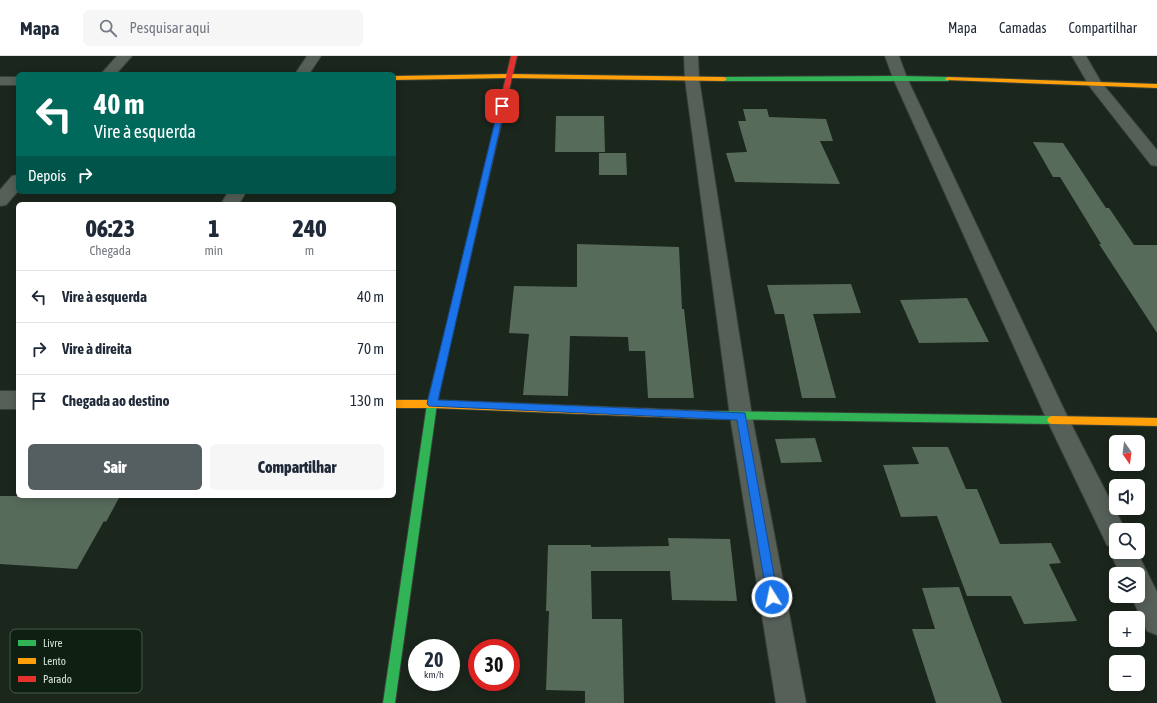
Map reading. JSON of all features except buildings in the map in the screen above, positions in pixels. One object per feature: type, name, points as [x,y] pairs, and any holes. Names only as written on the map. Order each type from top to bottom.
[{"type":"street","points":[[110,72],[125,56]]},
{"type":"street","points":[[303,72],[314,56]]},
{"type":"street","points":[[389,703],[432,404],[514,56]]},
{"type":"street","points":[[691,56],[692,79],[741,416],[791,703]]},
{"type":"street","points":[[892,56],[900,78],[1058,420],[1109,524]]},
{"type":"street","points":[[1079,56],[1095,84],[1157,161]]},
{"type":"street","points":[[396,78],[509,76],[692,79],[900,78],[1157,86]]},
{"type":"street","points":[[0,81],[16,81]]},
{"type":"street","points":[[0,201],[16,182]]},
{"type":"street","points":[[0,400],[16,400]]},
{"type":"street","points":[[396,404],[432,404],[741,416],[1157,422]]},
{"type":"street","points":[[1145,596],[1157,621]]},
{"type":"traffic: fast","points":[[724,79],[948,79]]},
{"type":"traffic: fast","points":[[389,703],[432,404],[447,340]]},
{"type":"traffic: fast","points":[[707,415],[1052,420]]},
{"type":"traffic: slow","points":[[396,78],[509,76],[724,79]]},
{"type":"traffic: slow","points":[[948,79],[1157,86]]},
{"type":"traffic: slow","points":[[396,404],[432,404],[707,415]]},
{"type":"traffic: slow","points":[[1052,420],[1157,422]]},
{"type":"traffic: jam","points":[[447,340],[514,56]]},
{"type":"route","points":[[502,106],[432,404],[741,416],[772,597]]}]
